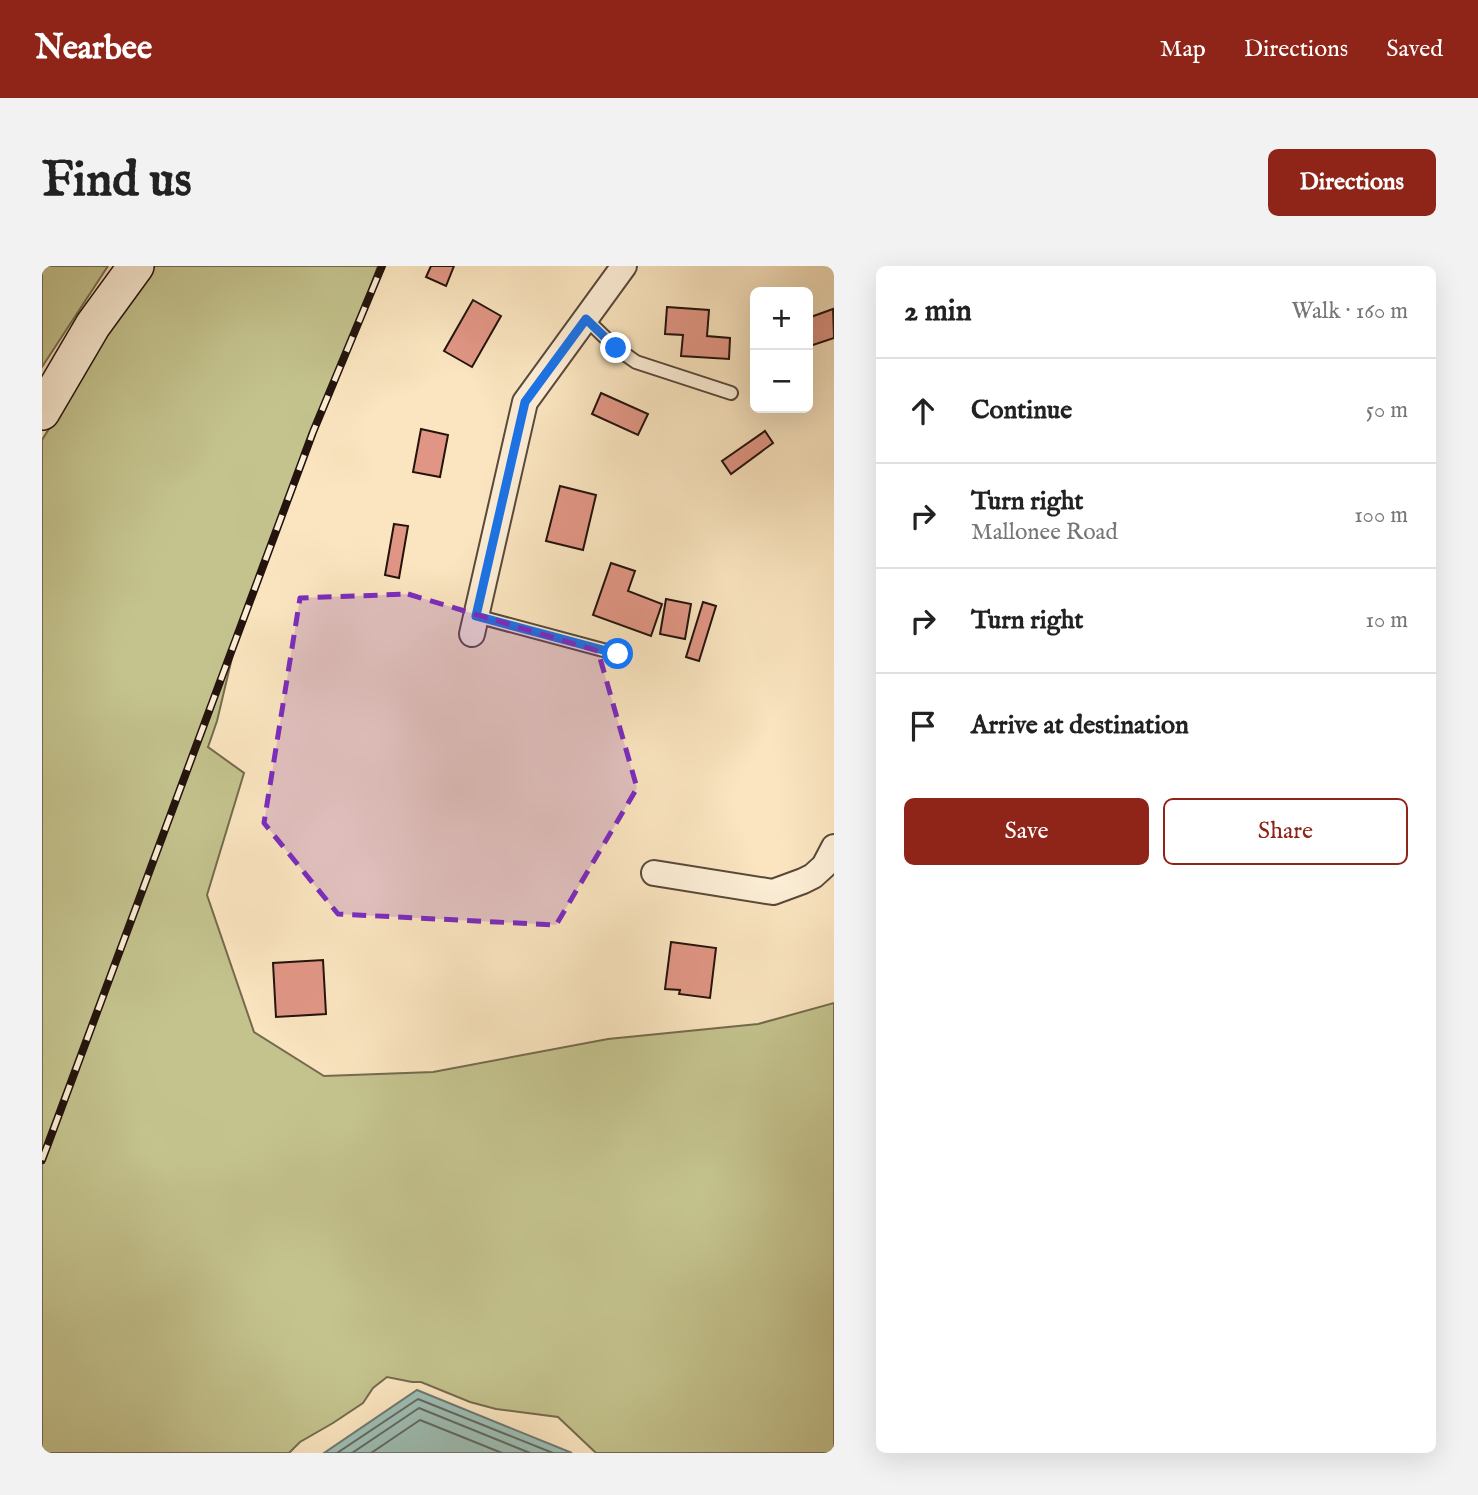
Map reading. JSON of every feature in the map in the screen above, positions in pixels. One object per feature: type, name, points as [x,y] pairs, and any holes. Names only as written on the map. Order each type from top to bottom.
[{"type":"street","points":[[42,412],[93,325],[136,266]]},
{"type":"street","points":[[474,625],[525,402],[624,266]]},
{"type":"street","points":[[654,873],[773,892],[813,876],[824,866],[834,847]]},
{"type":"lane","points":[[586,319],[616,348],[636,362],[731,393]]},
{"type":"lane","points":[[474,625],[618,654]]},
{"type":"highlighted area","points":[[408,594],[598,651],[637,788],[556,925],[338,914],[264,823],[300,598]]},
{"type":"shaded area","points":[[42,266],[108,266],[42,367]]},
{"type":"shaded area","points":[[150,266],[378,266],[236,641],[208,747],[244,773],[207,895],[254,1032],[324,1076],[433,1072],[608,1039],[758,1024],[834,1003],[834,1453],[596,1453],[558,1417],[496,1409],[470,1402],[421,1382],[387,1377],[373,1388],[363,1403],[300,1442],[289,1453],[42,1453],[42,440]]},
{"type":"water","points":[[417,1390],[572,1453],[324,1453]]},
{"type":"building","points":[[431,266],[454,266],[446,286],[426,277]]},
{"type":"building","points":[[473,300],[501,316],[472,367],[444,351]]},
{"type":"building","points":[[667,307],[709,310],[707,336],[730,338],[729,359],[681,356],[683,335],[665,334]]},
{"type":"building","points":[[833,309],[834,338],[813,345],[813,316]]},
{"type":"building","points":[[601,393],[648,414],[638,435],[592,414]]},
{"type":"building","points":[[421,429],[448,435],[440,477],[413,472]]},
{"type":"building","points":[[765,431],[773,443],[731,474],[722,461]]},
{"type":"building","points":[[560,486],[596,495],[583,550],[546,541]]},
{"type":"building","points":[[394,524],[408,526],[399,578],[385,575]]},
{"type":"building","points":[[611,563],[635,571],[628,591],[662,604],[651,636],[593,615]]},
{"type":"building","points":[[666,599],[691,604],[685,639],[660,634]]},
{"type":"building","points":[[703,602],[716,606],[699,661],[686,657]]},
{"type":"building","points":[[671,942],[716,948],[710,998],[679,994],[680,990],[665,989]]},
{"type":"building","points":[[323,960],[326,1014],[276,1017],[273,963]]},
{"type":"railway","points":[[42,1160],[313,432],[382,266]]},
{"type":"route","points":[[616,348],[586,319],[525,402],[476,616],[618,654]]}]
